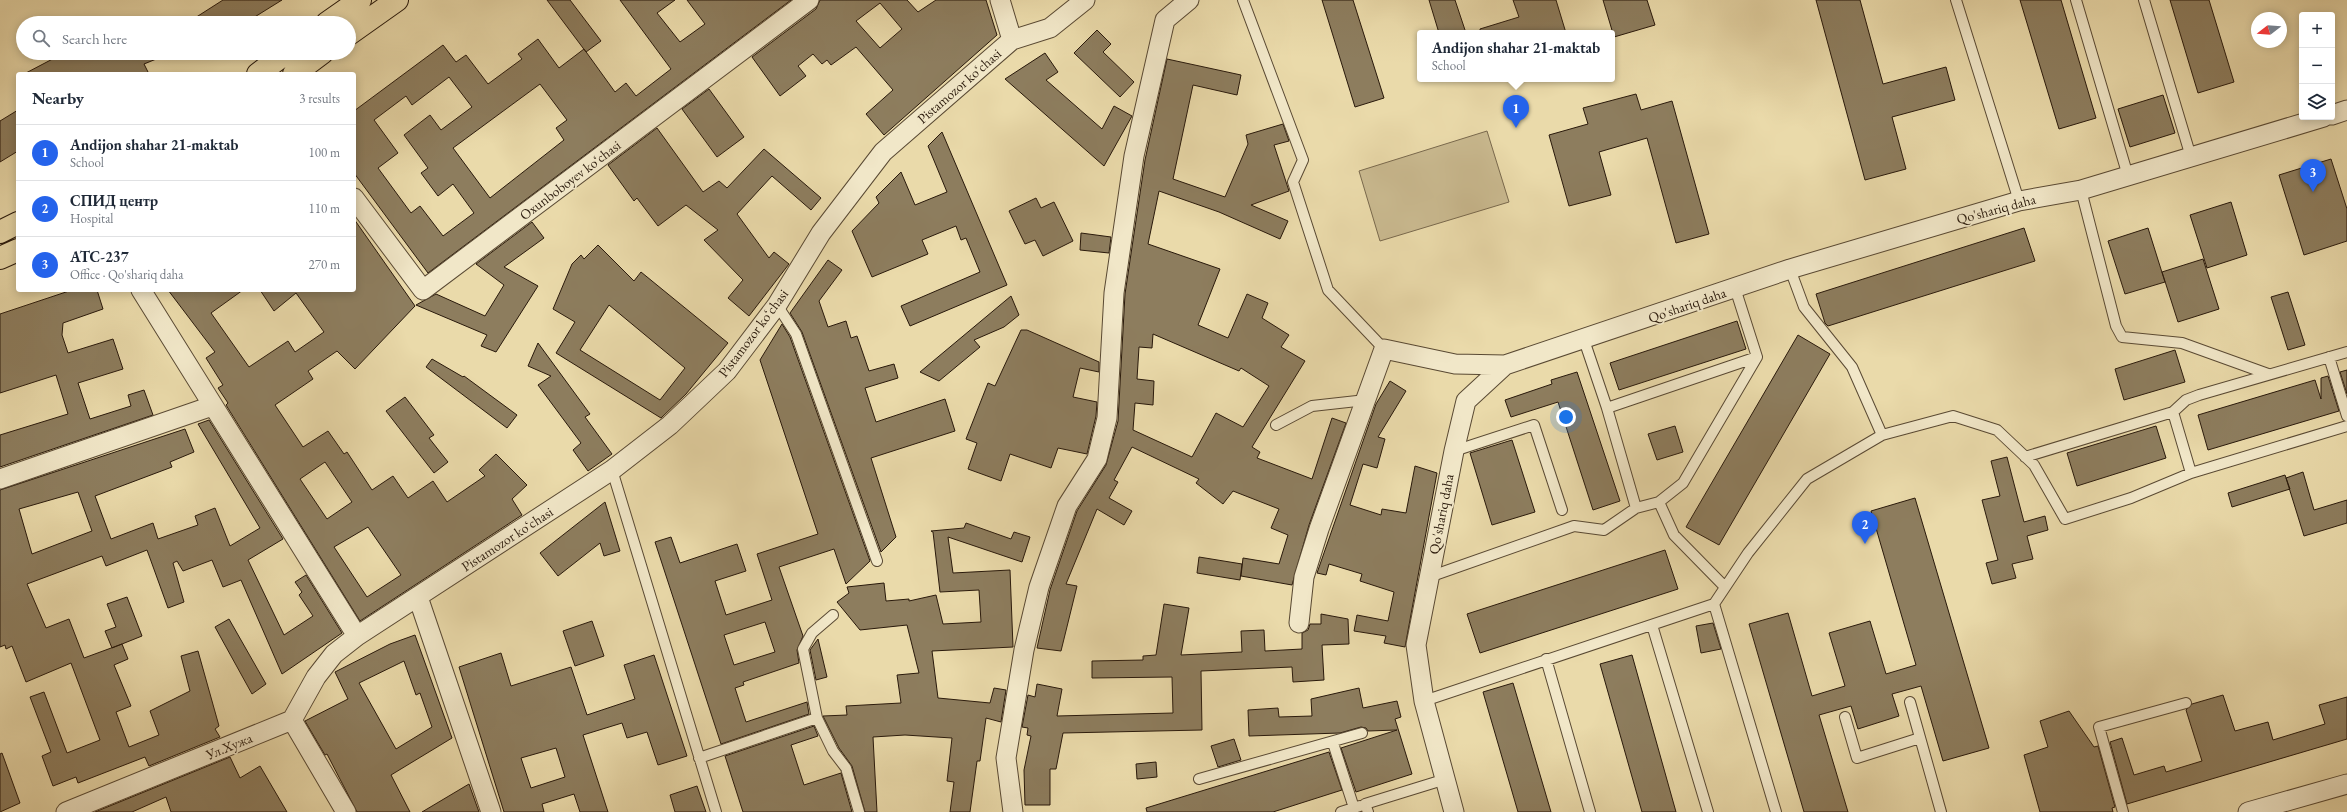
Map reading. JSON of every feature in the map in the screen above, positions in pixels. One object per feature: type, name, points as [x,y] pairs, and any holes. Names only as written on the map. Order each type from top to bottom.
[{"type":"main road","points":[[337,16],[360,0]]},
{"type":"main road","points":[[356,29],[396,0]]},
{"type":"main road","points":[[261,72],[277,60]]},
{"type":"main road","points":[[297,72],[313,60]]},
{"type":"main road","points":[[0,232],[16,224]]},
{"type":"main road","points":[[0,258],[16,251]]},
{"type":"street","name":"Oxunboboyev koʻchasi","points":[[356,201],[423,290],[809,0]]},
{"type":"street","points":[[1000,0],[1012,40]]},
{"type":"street","name":"Pistamozor koʻchasi","points":[[358,636],[612,470],[670,425],[727,371],[777,305],[820,233],[883,152],[1012,40],[1050,28],[1085,0]]},
{"type":"street","points":[[1013,812],[1006,758],[1024,650],[1039,587],[1067,506],[1096,460],[1108,418],[1114,293],[1134,156],[1165,20],[1189,0]]},
{"type":"street","points":[[2335,114],[2347,110]]},
{"type":"street","name":"Qo'shariq daha","points":[[1454,812],[1424,701],[1416,645],[1454,451],[1466,401],[1505,365],[1584,340],[1790,269],[2019,201],[2081,190],[2314,120]]},
{"type":"street","points":[[142,292],[212,406],[358,636],[334,654],[316,677],[292,720],[346,812]]},
{"type":"street","points":[[1299,623],[1304,577],[1319,529],[1384,349],[1455,364],[1505,365]]},
{"type":"street","points":[[0,479],[212,406]]},
{"type":"street","points":[[418,597],[491,812]]},
{"type":"street","name":"Ул.Хужа","points":[[66,812],[292,720]]},
{"type":"street","points":[[2248,812],[2273,809],[2347,784]]},
{"type":"lane","points":[[1243,0],[1303,160],[1293,182],[1328,290],[1384,349]]},
{"type":"lane","points":[[1956,0],[2019,201]]},
{"type":"lane","points":[[2076,0],[2128,176]]},
{"type":"lane","points":[[2144,0],[2191,157]]},
{"type":"lane","points":[[2081,190],[2116,326],[2122,337],[2182,343],[2268,374]]},
{"type":"lane","points":[[1790,269],[1804,307],[1852,367],[1882,435]]},
{"type":"lane","points":[[1429,576],[1574,526],[1604,530],[1636,508],[1659,502],[1683,483],[1757,357],[1734,288]]},
{"type":"lane","points":[[777,305],[796,334],[877,561]]},
{"type":"lane","points":[[1584,340],[1608,408],[1636,508]]},
{"type":"lane","points":[[2025,457],[2173,412],[2186,400],[2268,374],[2347,352]]},
{"type":"lane","points":[[1608,408],[1757,357]]},
{"type":"lane","points":[[2329,357],[2347,416]]},
{"type":"lane","points":[[1276,425],[1312,406],[1366,400]]},
{"type":"lane","points":[[2173,412],[2191,473]]},
{"type":"lane","points":[[1424,701],[1714,604],[1724,586],[1807,479],[1882,435],[1953,416],[1997,430],[2034,465],[2065,519],[2131,498],[2191,473],[2347,426]]},
{"type":"lane","points":[[1454,451],[1534,425],[1562,510]]},
{"type":"lane","points":[[612,470],[716,812]]},
{"type":"lane","points":[[1659,502],[1674,535],[1724,586]]},
{"type":"lane","points":[[1714,604],[1776,812]]},
{"type":"lane","points":[[832,615],[812,633],[803,649],[817,718],[833,751],[846,768],[859,812]]},
{"type":"lane","points":[[1652,624],[1708,812]]},
{"type":"lane","points":[[1546,659],[1590,812]]},
{"type":"lane","points":[[1910,702],[1941,812]]},
{"type":"lane","points":[[2123,812],[2099,727],[2186,703]]},
{"type":"lane","points":[[1845,717],[1857,758],[1920,738]]},
{"type":"lane","points":[[699,758],[817,718]]},
{"type":"lane","points":[[1199,779],[1333,743],[1362,733]]},
{"type":"lane","points":[[1333,743],[1354,808]]},
{"type":"lane","points":[[1341,812],[1354,808],[1367,808],[1446,779]]},
{"type":"shaded area","points":[[1487,131],[1509,202],[1380,241],[1359,171]]},
{"type":"building","points":[[223,0],[282,0],[256,16],[198,16]]},
{"type":"building","points":[[547,0],[570,0],[601,41],[586,52]]},
{"type":"building","points":[[620,0],[675,0],[657,13],[680,42],[705,24],[687,0],[791,0],[428,273],[356,176],[356,110],[443,45],[456,62],[466,55],[488,84],[522,59],[518,54],[538,39],[559,68],[584,49],[615,92],[626,83],[636,96],[671,69]],"holes":[[[449,77],[472,107],[441,130],[430,115],[404,135],[428,168],[421,173],[438,196],[453,184],[474,213],[443,236],[420,206],[411,213],[378,168],[398,153],[374,120],[406,96],[412,105]],[[540,84],[567,120],[556,128],[564,140],[490,198],[453,148]]]},
{"type":"building","points":[[820,0],[907,0],[918,12],[936,0],[986,0],[997,35],[884,135],[866,114],[893,90],[856,47],[831,65],[827,60],[822,64],[813,54],[798,66],[806,76],[780,96],[752,57],[816,9]],"holes":[[[880,3],[902,29],[880,48],[856,21]]]},
{"type":"building","points":[[1322,0],[1353,0],[1384,98],[1355,107]]},
{"type":"building","points":[[1429,0],[1455,0],[1465,30],[1438,30]]},
{"type":"building","points":[[1513,0],[1556,0],[1565,30],[1480,30],[1519,17]]},
{"type":"building","points":[[1603,0],[1647,0],[1655,25],[1615,37],[1615,30],[1612,30]]},
{"type":"building","points":[[1816,0],[1860,0],[1883,84],[1946,67],[1955,100],[1892,117],[1906,169],[1865,180]]},
{"type":"building","points":[[2020,0],[2061,0],[2096,118],[2059,129]]},
{"type":"building","points":[[2170,0],[2209,0],[2234,82],[2198,93]]},
{"type":"building","points":[[1097,30],[1111,44],[1103,52],[1134,82],[1120,97],[1074,53]]},
{"type":"building","points":[[1045,53],[1058,72],[1046,80],[1102,129],[1114,106],[1132,116],[1104,166],[1005,79]]},
{"type":"building","points":[[1167,59],[1241,75],[1237,95],[1193,85],[1173,179],[1225,197],[1248,144],[1246,135],[1283,124],[1289,141],[1274,145],[1289,191],[1251,205],[1288,221],[1280,239],[1219,212],[1159,191],[1148,244],[1220,269],[1198,325],[1228,338],[1247,294],[1268,303],[1262,318],[1289,335],[1281,347],[1305,361],[1252,447],[1260,452],[1257,458],[1312,479],[1332,418],[1346,423],[1309,525],[1292,585],[1241,576],[1243,558],[1279,564],[1288,535],[1271,528],[1279,509],[1233,491],[1223,504],[1196,483],[1199,479],[1132,447],[1114,480],[1118,482],[1109,498],[1132,511],[1124,525],[1097,509],[1066,584],[1077,586],[1061,651],[1037,648],[1050,590],[1077,511],[1106,465],[1118,421],[1125,294],[1145,160]],"holes":[[[1153,334],[1239,371],[1241,368],[1269,386],[1243,427],[1216,413],[1192,457],[1133,430],[1135,403],[1153,405],[1154,381],[1137,379],[1139,347],[1152,348]]]},
{"type":"building","points":[[51,60],[154,60],[144,64],[148,72],[28,72]]},
{"type":"building","points":[[709,89],[744,137],[717,157],[682,109]]},
{"type":"building","points":[[1636,94],[1641,110],[1672,101],[1709,234],[1676,243],[1647,138],[1599,152],[1611,195],[1569,206],[1549,135],[1588,124],[1583,108]]},
{"type":"building","points":[[2163,95],[2175,133],[2130,147],[2118,109]]},
{"type":"building","points":[[16,111],[16,152],[0,162],[0,121]]},
{"type":"building","points":[[657,128],[703,192],[719,181],[727,188],[764,149],[821,198],[811,210],[772,176],[737,214],[769,258],[774,252],[789,264],[749,316],[728,298],[743,280],[704,240],[718,230],[686,205],[658,226],[637,198],[634,201],[608,165]]},
{"type":"building","points":[[942,132],[1007,285],[910,326],[901,306],[980,272],[966,238],[961,240],[956,226],[922,240],[928,254],[872,277],[852,231],[879,203],[876,197],[901,172],[915,205],[947,192],[928,146]]},
{"type":"building","points":[[2331,159],[2347,209],[2347,241],[2304,255],[2279,175]]},
{"type":"building","points":[[1036,198],[1041,208],[1054,202],[1073,241],[1043,256],[1035,240],[1025,244],[1009,211]]},
{"type":"building","points":[[2231,202],[2247,255],[2207,268],[2190,215]]},
{"type":"building","points":[[356,222],[415,306],[355,369],[337,351],[308,371],[313,379],[275,405],[303,447],[328,431],[344,454],[347,452],[372,490],[393,476],[408,498],[433,481],[447,502],[485,476],[479,470],[496,454],[527,485],[512,499],[522,515],[360,621],[226,405],[228,403],[218,388],[223,385],[206,358],[215,352],[170,292],[240,292],[211,313],[249,367],[288,341],[295,352],[324,332],[296,293],[274,311],[261,292],[356,292]],"holes":[[[325,462],[352,502],[327,519],[300,479]],[[368,527],[401,575],[367,597],[334,547]]]},
{"type":"building","points":[[532,222],[544,238],[504,267],[538,286],[496,352],[481,346],[487,335],[416,305],[436,294],[485,316],[504,285],[476,264]]},
{"type":"building","points":[[2024,228],[2035,261],[1828,326],[1825,323],[1816,294]]},
{"type":"building","points":[[2148,228],[2165,282],[2125,294],[2108,241]]},
{"type":"building","points":[[1081,233],[1111,237],[1109,253],[1080,250]]},
{"type":"building","points":[[598,245],[634,281],[641,272],[728,343],[686,394],[661,418],[556,353],[575,322],[553,309],[572,264],[581,255],[584,259]],"holes":[[[609,305],[685,368],[660,400],[580,350]]]},
{"type":"building","points":[[2203,259],[2219,309],[2178,322],[2162,272]]},
{"type":"building","points":[[828,260],[842,270],[819,301],[828,327],[846,321],[851,338],[857,336],[869,371],[894,364],[898,378],[865,388],[876,422],[945,399],[955,431],[871,458],[896,537],[881,552],[802,332],[790,313]]},
{"type":"building","points":[[66,292],[98,292],[103,309],[63,323],[62,335],[68,353],[113,339],[123,369],[78,383],[90,419],[131,406],[128,395],[144,390],[153,415],[0,467],[0,435],[68,414],[56,375],[0,393],[0,314]]},
{"type":"building","points":[[2288,292],[2305,345],[2288,350],[2271,297]]},
{"type":"building","points":[[1011,296],[1019,315],[1004,327],[974,340],[980,347],[939,381],[920,372]]},
{"type":"building","points":[[1737,321],[1746,349],[1619,390],[1610,363]]},
{"type":"building","points":[[782,324],[790,337],[870,561],[846,584],[834,549],[779,567],[803,636],[797,650],[799,663],[743,682],[744,685],[735,688],[746,722],[807,702],[809,714],[721,744],[655,542],[671,537],[680,563],[737,544],[746,571],[715,581],[726,615],[772,600],[757,554],[818,534],[760,360]],"holes":[[[765,622],[775,652],[734,665],[724,635]]]},
{"type":"building","points":[[1021,330],[1027,330],[1099,362],[1099,372],[1080,368],[1073,397],[1097,402],[1096,416],[1087,454],[1058,448],[1051,468],[1010,454],[1001,481],[968,469],[977,443],[966,439],[988,383],[995,386]]},
{"type":"building","points":[[1798,335],[1830,354],[1719,545],[1686,527]]},
{"type":"building","points":[[538,343],[590,414],[585,417],[612,454],[588,471],[573,450],[581,443],[538,385],[551,376],[528,366]]},
{"type":"building","points":[[2175,350],[2185,382],[2124,400],[2115,369]]},
{"type":"building","points":[[432,359],[463,377],[464,376],[517,415],[507,428],[426,367]]},
{"type":"building","points":[[2347,370],[2347,394],[2340,372]]},
{"type":"building","points":[[1577,372],[1620,501],[1593,510],[1558,402],[1511,417],[1505,400],[1552,384],[1551,380]]},
{"type":"building","points":[[2328,376],[2339,411],[2208,450],[2198,415],[2315,380],[2321,399],[2321,378]]},
{"type":"building","points":[[1390,381],[1406,391],[1378,437],[1385,439],[1377,468],[1363,464],[1350,505],[1381,515],[1382,509],[1406,513],[1415,466],[1437,473],[1405,647],[1384,643],[1386,636],[1354,631],[1357,615],[1388,621],[1394,592],[1360,581],[1362,574],[1329,564],[1326,575],[1317,573],[1376,404]]},
{"type":"building","points":[[405,397],[434,435],[429,438],[448,462],[434,473],[386,411]]},
{"type":"building","points":[[209,420],[283,539],[248,560],[284,635],[313,616],[299,595],[302,592],[295,582],[306,575],[342,633],[282,674],[241,580],[223,587],[212,560],[183,571],[177,561],[173,563],[184,602],[168,608],[147,550],[106,566],[102,556],[27,584],[46,628],[69,619],[84,658],[122,644],[128,659],[114,665],[131,706],[116,712],[129,747],[159,735],[150,711],[190,691],[181,656],[198,651],[219,726],[215,729],[220,737],[149,766],[145,757],[78,783],[76,777],[53,786],[42,756],[51,752],[30,697],[44,692],[67,753],[100,740],[71,663],[26,682],[12,646],[6,649],[5,645],[0,647],[0,490],[185,429],[194,452],[170,462],[172,467],[95,496],[111,539],[153,523],[158,539],[198,525],[195,516],[215,508],[230,546],[260,528],[198,424]],"holes":[[[78,492],[92,531],[32,554],[19,509]]]},
{"type":"building","points":[[1675,426],[1683,452],[1657,460],[1648,434]]},
{"type":"building","points":[[2156,426],[2166,458],[2077,486],[2067,453]]},
{"type":"building","points":[[1512,440],[1535,512],[1492,525],[1470,453]]},
{"type":"building","points":[[2007,457],[2024,522],[2045,516],[2048,530],[2027,536],[2033,559],[2012,564],[2016,578],[1992,584],[1986,563],[1998,560],[1982,500],[2000,496],[1991,461]]},
{"type":"building","points":[[2303,472],[2314,510],[2347,500],[2347,523],[2304,536],[2286,478]]},
{"type":"building","points":[[2285,475],[2290,489],[2232,507],[2228,493]]},
{"type":"building","points":[[1915,498],[1989,748],[1943,761],[1921,686],[1892,694],[1899,716],[1858,729],[1851,706],[1819,715],[1848,812],[1804,812],[1749,624],[1788,613],[1812,696],[1845,686],[1829,633],[1870,621],[1886,674],[1916,665],[1871,511]]},
{"type":"building","points":[[605,502],[620,551],[604,556],[600,543],[558,576],[540,553]]},
{"type":"building","points":[[966,523],[1011,539],[1014,532],[1030,537],[1022,562],[948,537],[953,573],[1010,570],[1013,647],[932,651],[938,698],[990,703],[994,688],[1006,690],[1001,722],[986,718],[980,761],[977,761],[970,812],[950,812],[954,782],[947,781],[952,738],[905,735],[873,737],[877,812],[865,812],[852,766],[839,748],[823,716],[847,715],[846,706],[901,703],[897,675],[919,673],[907,625],[860,630],[837,602],[849,593],[847,587],[884,583],[886,601],[909,599],[909,601],[936,595],[943,624],[981,622],[979,590],[940,592],[933,532],[931,531],[964,528]]},
{"type":"building","points":[[1665,550],[1678,589],[1480,653],[1467,614]]},
{"type":"building","points":[[1199,557],[1242,564],[1240,580],[1197,573]]},
{"type":"building","points":[[127,597],[142,636],[112,648],[105,631],[116,627],[107,604]]},
{"type":"building","points":[[1164,604],[1189,608],[1181,655],[1242,652],[1241,631],[1264,630],[1265,651],[1302,649],[1302,633],[1308,630],[1310,624],[1321,624],[1321,614],[1348,619],[1349,644],[1322,645],[1324,680],[1293,682],[1292,667],[1201,671],[1202,730],[1063,733],[1056,769],[1050,769],[1050,805],[1025,805],[1024,770],[1031,736],[1027,735],[1028,728],[1022,727],[1028,695],[1035,697],[1037,684],[1062,689],[1057,716],[1173,713],[1172,677],[1092,678],[1092,661],[1143,660],[1143,656],[1156,655]]},
{"type":"building","points":[[229,619],[266,684],[252,694],[215,627]]},
{"type":"building","points":[[592,621],[604,656],[575,666],[563,631]]},
{"type":"building","points":[[1713,623],[1721,649],[1701,653],[1696,626]]},
{"type":"building","points":[[415,635],[452,738],[391,775],[410,812],[357,812],[327,754],[325,755],[305,721],[348,699],[335,672],[390,644]],"holes":[[[404,661],[416,695],[420,693],[432,727],[396,749],[359,683]]]},
{"type":"building","points":[[818,639],[827,677],[816,680],[810,650]]},
{"type":"building","points":[[501,653],[511,686],[571,667],[587,715],[635,699],[624,665],[654,655],[687,756],[658,765],[647,732],[627,738],[622,723],[583,735],[608,812],[580,812],[574,794],[542,804],[544,812],[504,812],[459,667]],"holes":[[[556,748],[565,777],[531,788],[521,758]]]},
{"type":"building","points":[[1632,655],[1676,812],[1642,812],[1600,664]]},
{"type":"building","points":[[1513,683],[1551,812],[1518,812],[1483,692]]},
{"type":"building","points":[[1359,688],[1363,708],[1397,701],[1401,717],[1395,719],[1412,774],[1356,792],[1341,748],[1397,730],[1368,731],[1366,728],[1361,727],[1340,733],[1249,736],[1248,710],[1278,708],[1279,717],[1312,716],[1311,699]]},
{"type":"building","points":[[2223,695],[2235,731],[2268,722],[2273,740],[2325,724],[2319,705],[2347,697],[2347,739],[2127,804],[2110,742],[2122,738],[2134,775],[2164,766],[2166,772],[2202,761],[2186,710],[2192,704]]},
{"type":"building","points":[[2069,711],[2094,747],[2098,746],[2115,807],[2112,808],[2113,812],[2040,812],[2024,755],[2048,747],[2040,721]]},
{"type":"building","points":[[814,726],[818,736],[791,745],[804,785],[841,773],[852,812],[743,812],[725,756]]},
{"type":"building","points":[[1234,739],[1241,760],[1218,767],[1211,746]]},
{"type":"building","points":[[1329,752],[1342,790],[1273,812],[1147,812],[1146,808]]},
{"type":"building","points":[[2,753],[20,803],[0,812],[0,754]]},
{"type":"building","points":[[230,757],[240,778],[260,766],[287,812],[171,812],[166,797],[132,812],[95,812]]},
{"type":"building","points":[[1156,762],[1157,777],[1137,779],[1136,764]]},
{"type":"building","points":[[469,784],[479,812],[422,812]]},
{"type":"building","points":[[697,786],[706,812],[675,812],[670,795]]},
{"type":"place","name":"Andijon shahar 21-maktab","points":[[1516,128]]},
{"type":"place","name":"АТС-237","points":[[2313,192]]},
{"type":"place","name":"СПИД центр","points":[[1865,544]]}]
